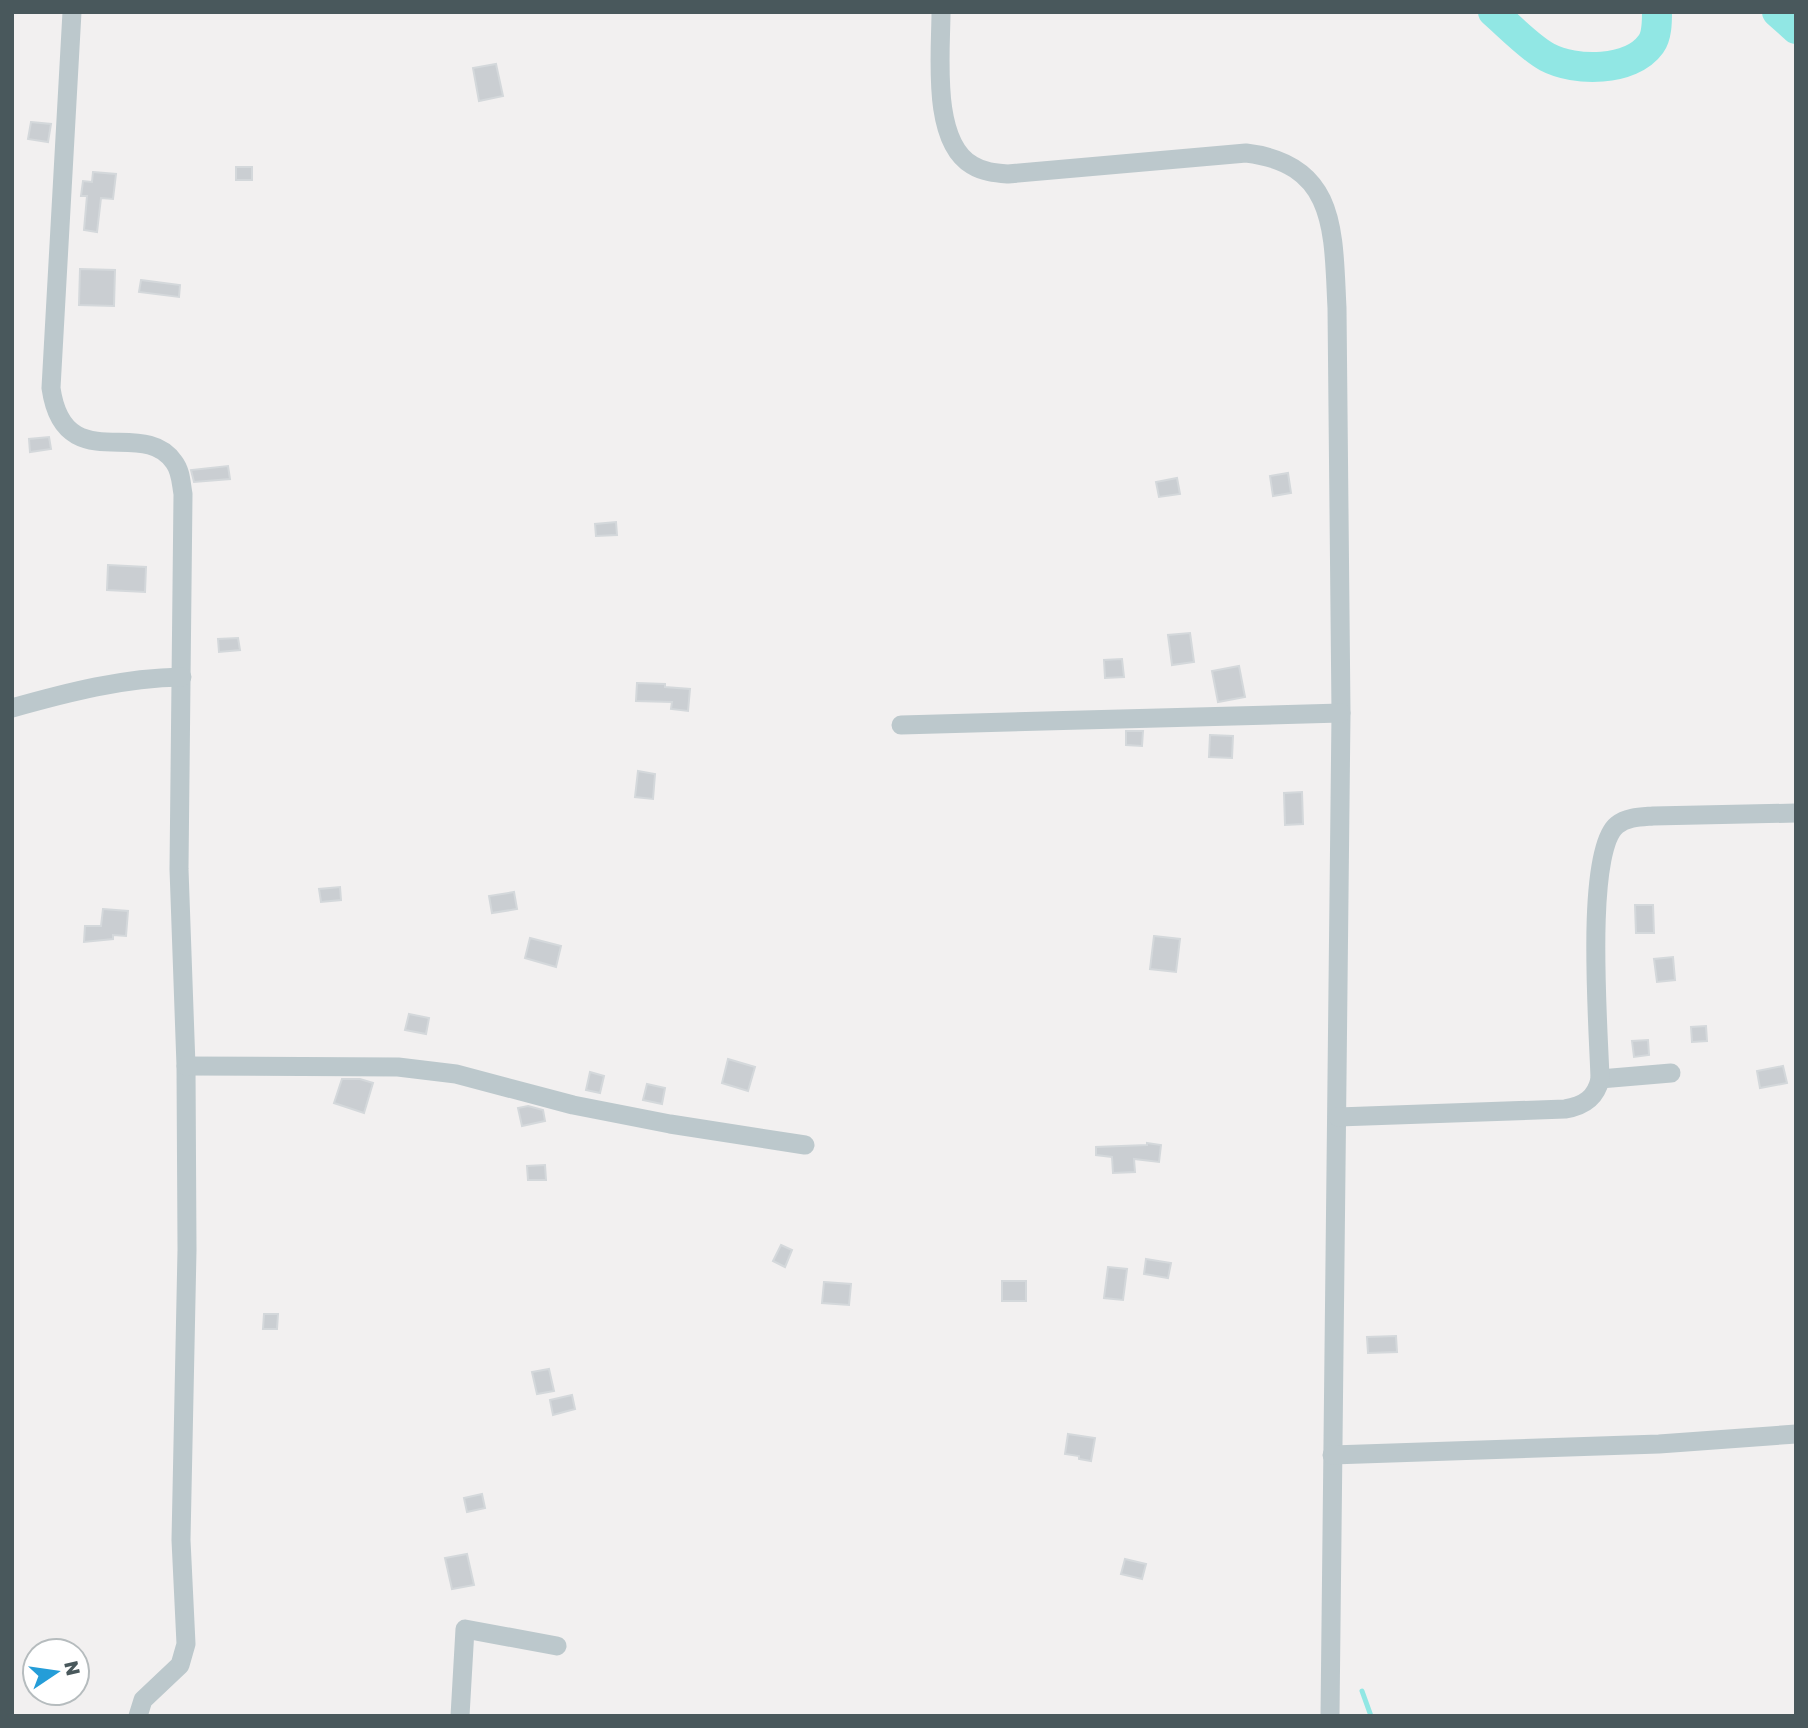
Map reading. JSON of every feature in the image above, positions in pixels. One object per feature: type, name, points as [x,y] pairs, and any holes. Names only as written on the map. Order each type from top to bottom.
[{"type":"street","points":[[72,12],[52,375],[53,404],[65,427],[77,436],[157,448],[175,463],[181,477],[183,505],[178,869],[186,1066],[187,1250],[181,1540],[186,1644],[180,1665],[143,1700],[138,1716]]},
{"type":"street","points":[[941,12],[941,93],[945,119],[952,141],[971,165],[986,171],[1008,174],[1246,153],[1269,155],[1290,164],[1307,176],[1320,195],[1330,226],[1337,308],[1341,713],[1330,1716]]},
{"type":"street","points":[[12,708],[122,680],[182,677]]},
{"type":"street","points":[[901,725],[1341,713]]},
{"type":"street","points":[[1338,1117],[1565,1109],[1585,1103],[1598,1090],[1600,1079],[1596,920],[1602,855],[1607,838],[1616,826],[1630,818],[1796,813]]},
{"type":"street","points":[[186,1066],[398,1066],[456,1074],[573,1105],[670,1124],[804,1145]]},
{"type":"street","points":[[1600,1079],[1671,1073]]},
{"type":"street","points":[[1332,1455],[1659,1444],[1796,1434]]},
{"type":"street","points":[[460,1716],[465,1629],[557,1646]]},
{"type":"building","points":[[496,64],[503,96],[479,101],[473,68]]},
{"type":"building","points":[[31,122],[51,124],[48,142],[28,139]]},
{"type":"building","points":[[236,167],[252,167],[252,180],[236,180]]},
{"type":"building","points":[[93,172],[116,174],[113,199],[101,198],[97,232],[84,230],[87,196],[81,196],[83,181],[92,182]]},
{"type":"building","points":[[80,269],[115,270],[114,306],[79,305]]},
{"type":"building","points":[[141,280],[180,285],[179,297],[139,292]]},
{"type":"building","points":[[49,437],[51,449],[30,452],[29,439]]},
{"type":"building","points":[[228,466],[230,479],[194,482],[191,470]]},
{"type":"building","points":[[1288,473],[1291,493],[1273,496],[1270,476]]},
{"type":"building","points":[[1177,478],[1180,494],[1159,497],[1156,482]]},
{"type":"building","points":[[616,522],[617,535],[596,536],[595,524]]},
{"type":"building","points":[[108,565],[146,567],[145,592],[107,590]]},
{"type":"building","points":[[1190,633],[1194,662],[1172,665],[1168,635]]},
{"type":"building","points":[[238,638],[240,650],[219,652],[218,639]]},
{"type":"building","points":[[1122,659],[1124,677],[1105,678],[1104,660]]},
{"type":"building","points":[[1239,666],[1245,697],[1218,702],[1212,671]]},
{"type":"building","points":[[637,683],[665,684],[665,687],[690,689],[688,711],[671,709],[672,702],[636,701]]},
{"type":"building","points":[[1126,731],[1143,731],[1142,746],[1126,745]]},
{"type":"building","points":[[1210,735],[1233,736],[1232,758],[1209,757]]},
{"type":"building","points":[[638,771],[655,774],[653,799],[635,797]]},
{"type":"building","points":[[1302,792],[1303,824],[1285,825],[1284,793]]},
{"type":"building","points":[[340,887],[341,900],[321,902],[319,889]]},
{"type":"building","points":[[514,892],[517,909],[492,913],[489,896]]},
{"type":"building","points":[[1635,905],[1653,905],[1654,933],[1636,933]]},
{"type":"building","points":[[103,909],[128,911],[126,936],[113,935],[113,939],[84,942],[85,926],[101,926]]},
{"type":"building","points":[[1154,936],[1180,939],[1176,972],[1150,969]]},
{"type":"building","points":[[530,938],[561,946],[556,967],[525,958]]},
{"type":"building","points":[[1673,957],[1675,980],[1657,982],[1654,959]]},
{"type":"building","points":[[409,1014],[429,1018],[426,1034],[405,1030]]},
{"type":"building","points":[[1706,1026],[1707,1041],[1692,1042],[1691,1027]]},
{"type":"building","points":[[1648,1040],[1649,1055],[1634,1057],[1632,1041]]},
{"type":"building","points":[[728,1059],[755,1067],[748,1091],[722,1083]]},
{"type":"building","points":[[1783,1066],[1787,1083],[1760,1088],[1757,1071]]},
{"type":"building","points":[[590,1072],[604,1076],[600,1093],[586,1090]]},
{"type":"building","points":[[342,1079],[360,1079],[373,1083],[364,1113],[334,1103]]},
{"type":"building","points":[[647,1084],[665,1088],[662,1104],[643,1100]]},
{"type":"building","points":[[528,1106],[543,1110],[545,1121],[522,1126],[518,1108]]},
{"type":"building","points":[[1147,1143],[1161,1145],[1159,1162],[1134,1159],[1135,1172],[1113,1173],[1112,1157],[1096,1155],[1096,1147]]},
{"type":"building","points":[[545,1165],[546,1180],[528,1180],[527,1166]]},
{"type":"building","points":[[781,1245],[792,1250],[785,1267],[773,1261]]},
{"type":"building","points":[[1146,1259],[1171,1263],[1168,1278],[1144,1274]]},
{"type":"building","points":[[1108,1267],[1127,1269],[1123,1300],[1104,1298]]},
{"type":"building","points":[[1002,1281],[1026,1281],[1026,1301],[1002,1301]]},
{"type":"building","points":[[824,1282],[851,1284],[849,1305],[822,1303]]},
{"type":"building","points":[[264,1314],[278,1314],[277,1329],[263,1329]]},
{"type":"building","points":[[1396,1336],[1397,1352],[1368,1353],[1367,1337]]},
{"type":"building","points":[[549,1369],[554,1391],[537,1394],[532,1372]]},
{"type":"building","points":[[572,1395],[575,1409],[553,1415],[550,1400]]},
{"type":"building","points":[[1068,1434],[1095,1438],[1091,1461],[1065,1454]]},
{"type":"building","points":[[482,1494],[485,1508],[467,1512],[464,1498]]},
{"type":"building","points":[[467,1554],[474,1585],[452,1589],[445,1558]]},
{"type":"building","points":[[1125,1559],[1146,1564],[1142,1579],[1121,1574]]},
{"type":"waterway","points":[[1493,12],[1540,53],[1559,62],[1587,67],[1617,64],[1642,53],[1654,37],[1657,12]]},
{"type":"waterway","points":[[1777,12],[1796,29]]},
{"type":"waterway","points":[[1362,1691],[1371,1716]]}]
